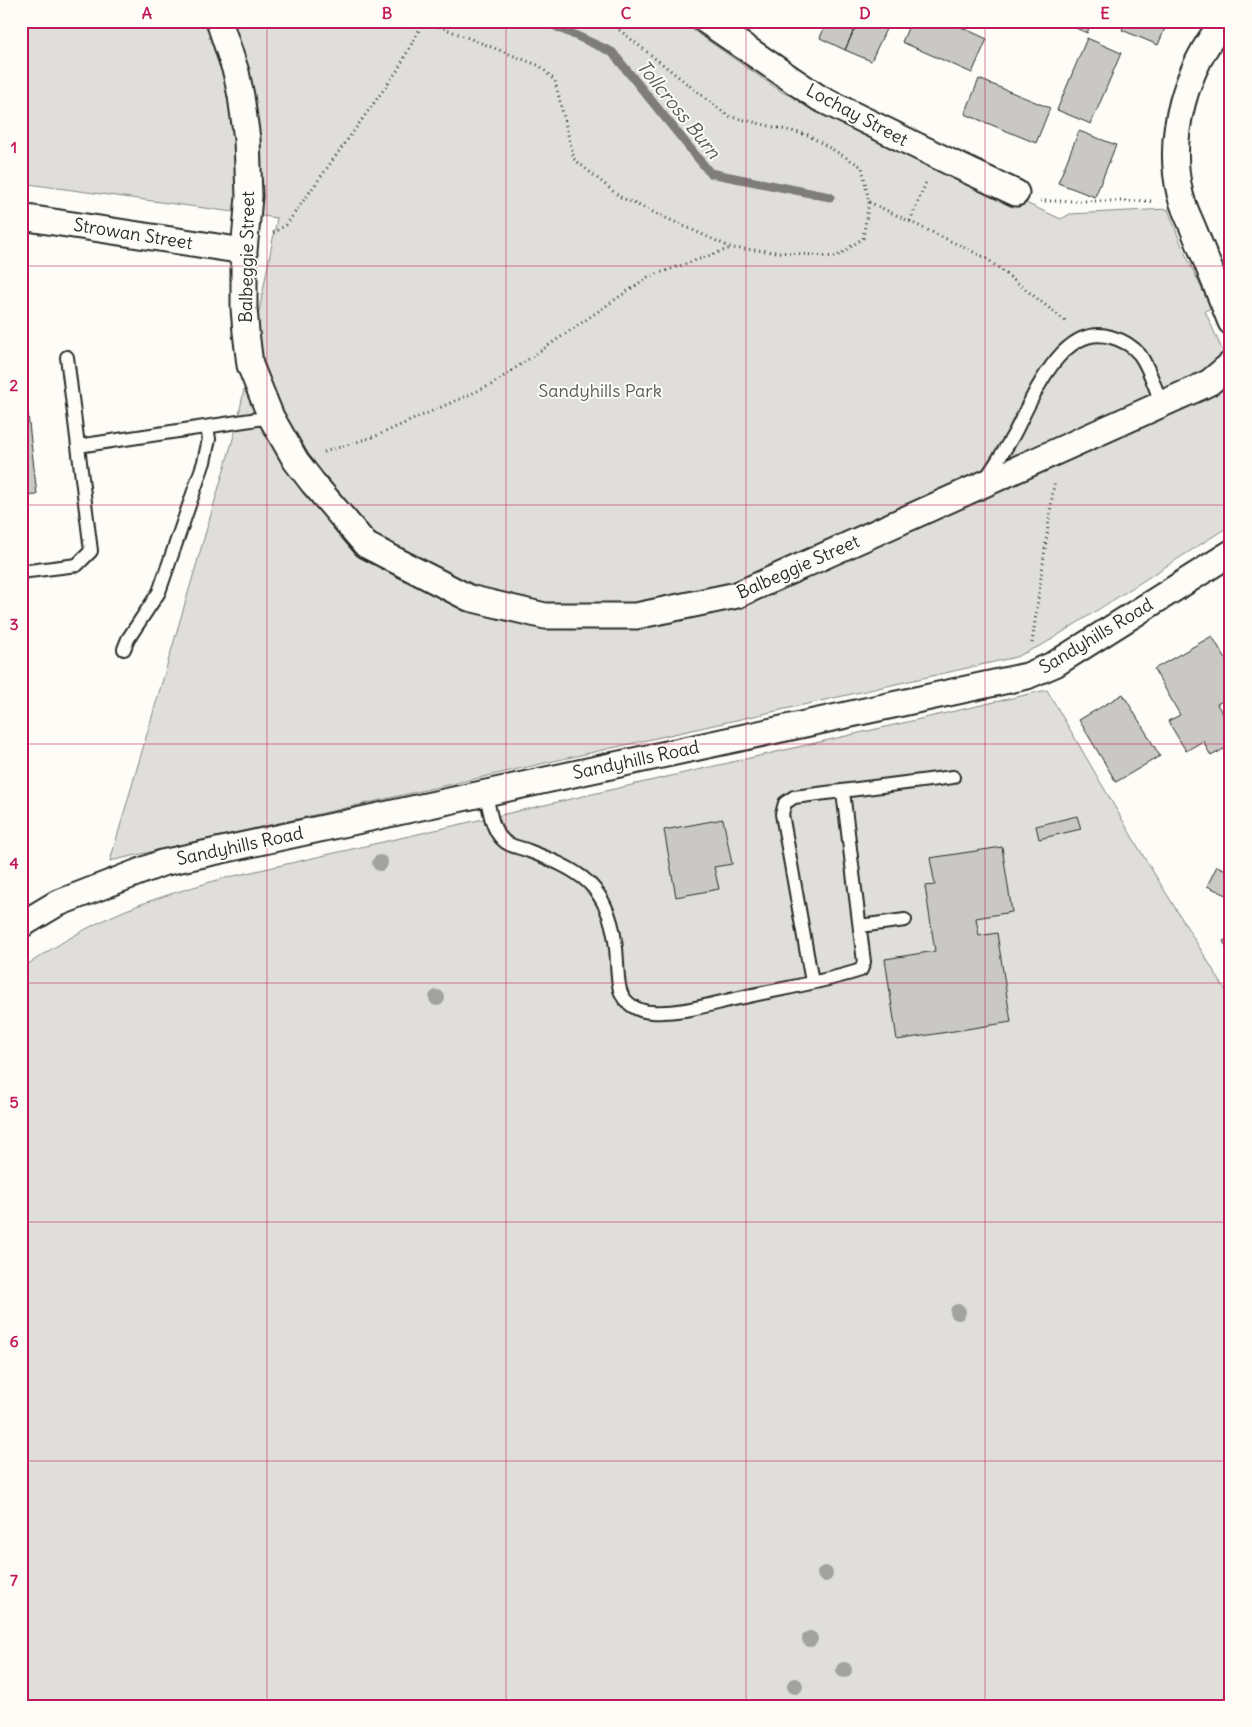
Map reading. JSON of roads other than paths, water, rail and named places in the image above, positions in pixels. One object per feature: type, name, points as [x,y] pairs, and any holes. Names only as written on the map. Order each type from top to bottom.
[{"type":"street","name":"Balbeggie Street","points":[[219,21],[236,72],[244,118],[249,167],[249,197],[244,251],[244,308],[250,365],[271,416],[296,461],[312,483],[366,545],[469,598],[545,616],[636,616],[737,595],[1210,382],[1231,364]]},
{"type":"street","name":"Lochay Street","points":[[706,21],[819,98],[1016,193]]},
{"type":"street","points":[[1224,21],[1203,53],[1186,89],[1176,133],[1176,164],[1177,181],[1182,201],[1231,322]]},
{"type":"street","name":"Strowan Street","points":[[21,217],[244,251]]},
{"type":"street","name":"Sandyhills Road","points":[[21,925],[56,904],[162,863],[1027,676],[1055,664],[1231,553]]},
{"type":"lane","points":[[983,484],[1053,363],[1070,345],[1086,337],[1106,336],[1126,343],[1134,349],[1144,362],[1162,404]]},
{"type":"lane","points":[[21,572],[77,565],[90,551],[67,357]]},
{"type":"lane","points":[[78,446],[271,416]]},
{"type":"lane","points":[[124,649],[128,638],[159,592],[204,462],[208,440],[207,427]]},
{"type":"lane","points":[[812,982],[782,814],[785,803],[794,797],[953,777]]},
{"type":"lane","points":[[486,793],[496,831],[502,840],[514,847],[527,850],[569,868],[589,883],[605,905],[615,940],[621,992],[627,1001],[636,1009],[651,1012],[669,1012],[861,970],[864,962],[843,792]]},
{"type":"lane","points":[[860,926],[905,920]]},
{"type":"waterway","name":"Tollcross Burn","points":[[544,21],[612,52],[710,173],[830,197]]},
{"type":"park label","name":"Sandyhills Park","points":[[600,391]]}]
